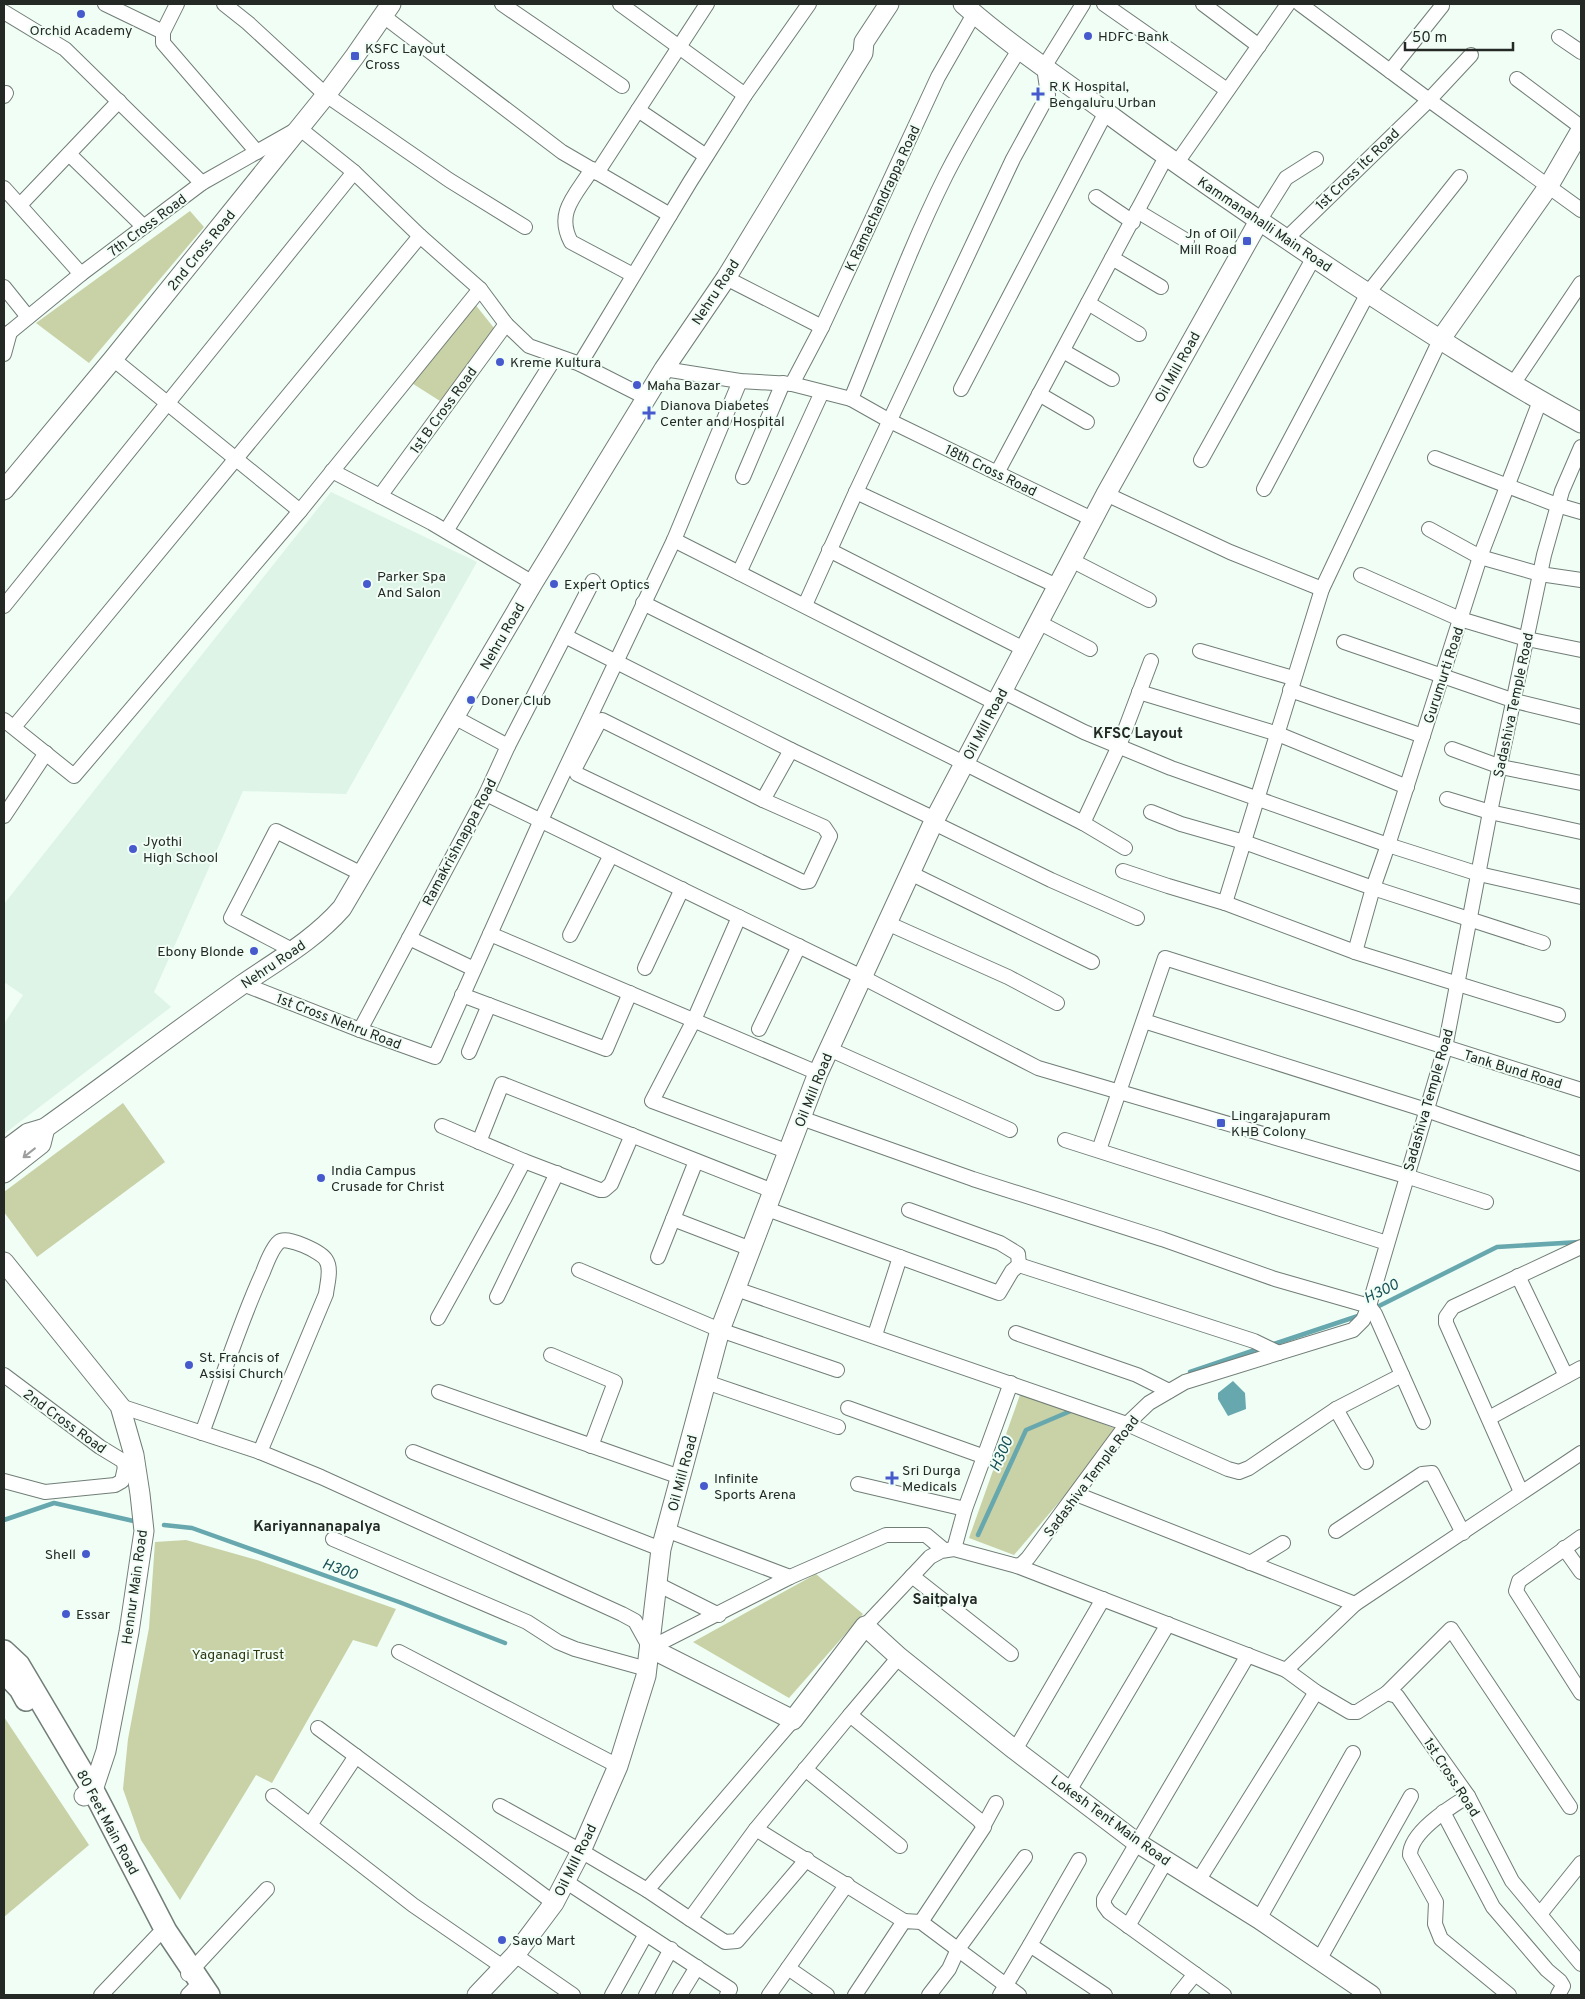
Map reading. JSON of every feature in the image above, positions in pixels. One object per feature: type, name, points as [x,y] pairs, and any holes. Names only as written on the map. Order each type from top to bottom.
[{"type":"main road","name":"80 Feet Main Road","points":[[4,1651],[19,1664],[162,1934],[195,1987]]},
{"type":"main road","name":"80 Feet Main Road","points":[[4,1672],[20,1689],[88,1793]]},
{"type":"street","points":[[105,4],[163,32]]},
{"type":"street","points":[[177,4],[163,32],[162,43],[257,152]]},
{"type":"street","points":[[224,4],[248,23],[326,95],[449,180],[525,227]]},
{"type":"street","points":[[502,4],[622,86]]},
{"type":"street","points":[[620,4],[745,95]]},
{"type":"street","points":[[633,275],[571,242],[565,232],[564,214],[638,110],[707,4]]},
{"type":"street","points":[[580,364],[706,156],[745,95],[809,4]]},
{"type":"street","name":"Nehru Road","points":[[863,53],[864,42],[889,4]]},
{"type":"street","name":"Nehru Road","points":[[4,1152],[28,1133],[45,1128],[243,984],[294,951],[329,923],[342,908],[533,582],[646,398],[726,278],[863,53],[872,46],[901,4]]},
{"type":"street","points":[[804,605],[1013,159],[1048,95],[1044,67],[1083,4]]},
{"type":"street","points":[[1104,4],[1228,90]]},
{"type":"street","points":[[1203,4],[1259,46]]},
{"type":"street","points":[[998,473],[1135,216],[1171,160],[1228,90],[1288,4]]},
{"type":"street","points":[[1300,4],[1581,210]]},
{"type":"street","points":[[1390,71],[1442,6]]},
{"type":"street","points":[[387,7],[562,152],[670,215]]},
{"type":"street","name":"2nd Cross Road","points":[[4,490],[113,359],[326,95],[355,56],[387,7]]},
{"type":"street","name":"Kammanahalli Main Road","points":[[968,9],[1018,50],[1171,160],[1286,239],[1440,340],[1581,423]]},
{"type":"street","name":"K Ramachandrappa Road","points":[[743,477],[788,384],[822,327],[968,9]]},
{"type":"street","points":[[4,12],[64,49],[202,184]]},
{"type":"street","points":[[1559,37],[1581,52]]},
{"type":"street","points":[[851,399],[900,278],[946,175],[1018,50]]},
{"type":"street","name":"1st Cross Itc Road","points":[[1286,239],[1429,100],[1471,55]]},
{"type":"street","points":[[1226,903],[1278,734],[1291,684],[1322,589],[1440,340],[1548,187],[1581,128],[1517,79]]},
{"type":"street","points":[[20,205],[119,101]]},
{"type":"street","points":[[638,110],[706,156]]},
{"type":"street","points":[[961,389],[1106,112]]},
{"type":"street","points":[[299,128],[354,172],[420,236],[480,289],[506,324],[529,346],[580,364],[646,398]]},
{"type":"street","name":"7th Cross Road","points":[[7,334],[81,274],[202,184],[299,128]]},
{"type":"street","points":[[69,154],[144,227]]},
{"type":"street","points":[[1260,221],[1286,178],[1316,159]]},
{"type":"street","points":[[4,606],[354,172]]},
{"type":"street","points":[[1264,489],[1368,293],[1460,177]]},
{"type":"street","points":[[4,188],[81,274]]},
{"type":"street","points":[[1096,197],[1187,242]]},
{"type":"street","name":"Oil Mill Road","points":[[477,1995],[509,1961],[554,1903],[581,1850],[618,1766],[647,1669],[657,1584],[666,1530],[720,1330],[818,1073],[910,872],[964,763],[1092,519],[1260,221]]},
{"type":"street","points":[[420,236],[236,460],[9,723],[74,776],[300,511],[480,289]]},
{"type":"street","points":[[1202,460],[1314,257]]},
{"type":"street","points":[[1112,258],[1161,287]]},
{"type":"street","points":[[726,278],[822,327]]},
{"type":"street","points":[[1513,384],[1581,283]]},
{"type":"street","points":[[4,287],[28,317]]},
{"type":"street","points":[[1088,303],[1139,334]]},
{"type":"street","name":"1st B Cross Road","points":[[380,496],[506,324]]},
{"type":"street","points":[[4,354],[7,334]]},
{"type":"street","points":[[1063,351],[1112,379]]},
{"type":"street","points":[[446,531],[556,356]]},
{"type":"street","points":[[113,359],[300,511]]},
{"type":"street","name":"18th Cross Road","points":[[664,369],[740,381],[788,384],[851,399],[890,421],[1092,519]]},
{"type":"street","points":[[630,993],[606,1049],[462,995],[541,820],[674,540],[740,381]]},
{"type":"street","points":[[739,573],[822,392]]},
{"type":"street","points":[[1039,394],[1087,422]]},
{"type":"street","name":"Gurumurti Road","points":[[1355,952],[1373,888],[1424,736],[1480,558],[1540,400]]},
{"type":"street","name":"Sadashiva Temple Road","points":[[1017,1566],[1028,1558],[1127,1424],[1149,1403],[1185,1382],[1274,1351],[1353,1330],[1369,1311],[1406,1176],[1445,1048],[1490,812],[1540,574],[1557,505],[1581,446]]},
{"type":"street","points":[[1435,458],[1557,505],[1581,512]]},
{"type":"street","points":[[332,471],[446,531],[533,582]]},
{"type":"street","points":[[856,492],[1057,586]]},
{"type":"street","points":[[1106,494],[1230,552],[1322,589]]},
{"type":"street","points":[[1429,529],[1480,558],[1540,574],[1581,580]]},
{"type":"street","points":[[674,540],[804,605],[999,697],[1171,768],[1388,845],[1479,874],[1581,896]]},
{"type":"street","points":[[829,550],[1024,649]]},
{"type":"street","points":[[1071,560],[1148,600]]},
{"type":"street","points":[[1361,575],[1460,619],[1527,639],[1581,650]]},
{"type":"street","name":"Ramakrishnappa Road","points":[[360,1030],[486,794],[508,746],[593,581]]},
{"type":"street","points":[[643,603],[1083,823],[1125,848]]},
{"type":"street","points":[[1038,622],[1090,649]]},
{"type":"street","points":[[565,636],[1051,880],[1136,918]]},
{"type":"street","points":[[1344,642],[1514,701],[1581,718]]},
{"type":"street","points":[[1200,651],[1424,736]]},
{"type":"street","points":[[1083,823],[1119,746],[1151,661]]},
{"type":"street","points":[[1139,692],[1278,734],[1407,787]]},
{"type":"street","points":[[454,717],[508,746]]},
{"type":"street","points":[[602,720],[763,800],[824,827],[830,833],[809,881],[803,882],[577,774],[575,768],[598,722],[602,720]]},
{"type":"street","points":[[763,800],[791,750]]},
{"type":"street","points":[[1452,750],[1500,767],[1581,783]]},
{"type":"street","points":[[4,816],[46,753]]},
{"type":"street","points":[[486,794],[862,977],[1038,1068],[1406,1176],[1486,1202]]},
{"type":"street","points":[[1447,799],[1490,812],[1581,832]]},
{"type":"street","points":[[1151,812],[1181,824],[1244,842],[1373,888],[1543,943]]},
{"type":"street","points":[[294,951],[231,918],[276,831],[362,874]]},
{"type":"street","points":[[570,935],[611,854]]},
{"type":"street","points":[[1123,870],[1168,886],[1226,903],[1355,952],[1558,1015]]},
{"type":"street","points":[[910,872],[1092,962]]},
{"type":"street","points":[[646,968],[682,889]]},
{"type":"street","points":[[739,917],[694,1020],[652,1101],[789,1152]]},
{"type":"street","points":[[887,923],[1008,977],[1057,1003]]},
{"type":"street","points":[[490,934],[818,1073]]},
{"type":"street","points":[[409,938],[474,969]]},
{"type":"street","points":[[759,1028],[798,946]]},
{"type":"street","name":"Tank Bund Road","points":[[1144,1021],[1165,958],[1581,1090]]},
{"type":"street","name":"1st Cross Nehru Road","points":[[243,984],[435,1057],[462,995]]},
{"type":"street","points":[[469,1052],[489,1005]]},
{"type":"street","points":[[1099,1150],[1144,1021],[1426,1110],[1581,1164]]},
{"type":"street","points":[[829,1049],[1010,1130]]},
{"type":"street","points":[[479,1142],[502,1084],[696,1161],[770,1200],[900,1258],[999,1293],[1012,1271],[1019,1265]]},
{"type":"street","points":[[801,1118],[973,1179],[1162,1239],[1369,1311],[1402,1375],[1423,1422]]},
{"type":"street","points":[[442,1126],[524,1161],[604,1190],[611,1184],[632,1135]]},
{"type":"street","name":"Nehru Road","points":[[4,1173],[41,1144],[45,1128]]},
{"type":"street","points":[[1065,1140],[1387,1243]]},
{"type":"street","points":[[438,1318],[524,1161]]},
{"type":"street","points":[[658,1257],[696,1161]]},
{"type":"street","points":[[497,1297],[557,1173]]},
{"type":"street","points":[[909,1210],[1000,1243],[1018,1254],[1019,1265]]},
{"type":"street","points":[[673,1219],[751,1249]]},
{"type":"street","points":[[202,1433],[256,1286],[268,1260],[279,1242],[284,1240],[297,1243],[314,1250],[326,1258],[329,1266],[326,1294],[260,1452]]},
{"type":"street","points":[[1521,1492],[1446,1323],[1446,1317],[1453,1307],[1581,1247]]},
{"type":"street","points":[[875,1335],[900,1258]]},
{"type":"street","name":"Hennur Main Road","points":[[4,1262],[120,1406],[144,1531],[119,1686],[106,1751],[88,1793]]},
{"type":"street","points":[[1019,1265],[1254,1341],[1274,1351]]},
{"type":"street","points":[[579,1270],[720,1330],[837,1370]]},
{"type":"street","points":[[1518,1276],[1566,1376]]},
{"type":"street","points":[[736,1289],[875,1335],[1127,1424],[1228,1470],[1238,1472],[1249,1468],[1336,1409],[1402,1375]]},
{"type":"street","points":[[1016,1332],[1137,1375],[1169,1391]]},
{"type":"street","points":[[551,1355],[615,1382],[591,1446]]},
{"type":"street","points":[[1489,1418],[1581,1368]]},
{"type":"street","name":"2nd Cross Road","points":[[4,1375],[100,1447],[130,1464]]},
{"type":"street","points":[[706,1382],[838,1427]]},
{"type":"street","points":[[949,1549],[985,1457],[1011,1383]]},
{"type":"street","points":[[439,1392],[680,1477]]},
{"type":"street","points":[[120,1406],[260,1452],[321,1476],[622,1614],[635,1621],[650,1648],[793,1720]]},
{"type":"street","points":[[848,1408],[985,1457]]},
{"type":"street","points":[[1336,1409],[1366,1462]]},
{"type":"street","points":[[413,1452],[662,1549]]},
{"type":"street","points":[[1286,1670],[1355,1604],[1581,1453]]},
{"type":"street","points":[[4,1481],[45,1492],[115,1485],[122,1481],[130,1464]]},
{"type":"street","points":[[1336,1531],[1422,1474],[1432,1473],[1463,1532]]},
{"type":"street","points":[[858,1484],[965,1509]]},
{"type":"street","points":[[1076,1494],[1355,1604]]},
{"type":"street","points":[[666,1530],[790,1577]]},
{"type":"street","points":[[650,1648],[790,1577],[886,1535],[926,1535],[949,1549],[1017,1566],[1286,1670],[1316,1692],[1346,1709],[1357,1712],[1387,1693],[1452,1629],[1570,1807]]},
{"type":"street","points":[[1581,1537],[1519,1581],[1516,1591],[1581,1693]]},
{"type":"street","points":[[333,1539],[527,1622],[558,1642],[647,1669]]},
{"type":"street","points":[[1250,1563],[1283,1542]]},
{"type":"street","points":[[1564,1548],[1581,1572]]},
{"type":"street","points":[[648,1890],[793,1720],[866,1626],[935,1553],[949,1549]]},
{"type":"street","points":[[912,1576],[1011,1654]]},
{"type":"street","points":[[657,1584],[719,1614]]},
{"type":"street","points":[[1015,1750],[1103,1599]]},
{"type":"street","points":[[1069,1791],[1168,1624]]},
{"type":"street","name":"Lokesh Tent Main Road","points":[[866,1626],[899,1657],[1015,1750],[1136,1842],[1259,1919],[1371,1995]]},
{"type":"street","points":[[399,1652],[618,1766]]},
{"type":"street","points":[[1224,1995],[1109,1912],[1104,1905],[1104,1900],[1136,1842],[1248,1655]]},
{"type":"street","points":[[690,1919],[756,1829],[899,1657]]},
{"type":"street","points":[[1198,1881],[1316,1692]]},
{"type":"street","name":"1st Cross Road","points":[[1387,1693],[1397,1696],[1468,1796],[1512,1881],[1581,1964]]},
{"type":"street","points":[[850,1714],[984,1825]]},
{"type":"street","points":[[318,1728],[554,1903]]},
{"type":"street","points":[[1259,1919],[1353,1753]]},
{"type":"street","points":[[310,1824],[356,1756]]},
{"type":"street","points":[[805,1769],[900,1846]]},
{"type":"street","points":[[273,1796],[413,1905],[509,1961],[573,1995]]},
{"type":"street","points":[[1319,1960],[1411,1796]]},
{"type":"street","points":[[1468,1796],[1443,1812],[1413,1841],[1410,1848],[1410,1856],[1436,1902],[1434,1924],[1441,1939],[1509,1995]]},
{"type":"street","points":[[921,1922],[984,1829],[984,1825],[996,1804]]},
{"type":"street","points":[[500,1806],[581,1850],[648,1890],[726,1942],[737,1941],[807,1859]]},
{"type":"street","points":[[1443,1812],[1493,1907],[1547,1970],[1560,1981],[1563,1986],[1558,1995]]},
{"type":"street","points":[[756,1829],[904,1921],[921,1922],[958,1949],[1003,1991],[1020,1995]]},
{"type":"street","points":[[930,1995],[949,1969],[958,1949],[1025,1857]]},
{"type":"street","points":[[1003,1991],[1080,1860]]},
{"type":"street","points":[[1128,1926],[1166,1861]]},
{"type":"street","points":[[1540,1914],[1581,1863]]},
{"type":"street","points":[[566,1881],[730,1990],[727,1995]]},
{"type":"street","points":[[769,1995],[847,1884]]},
{"type":"street","points":[[195,1987],[267,1889]]},
{"type":"street","points":[[855,1995],[904,1921]]},
{"type":"street","points":[[101,1995],[162,1934]]},
{"type":"street","points":[[612,1995],[646,1934]]},
{"type":"street","points":[[1030,1945],[1105,1995]]},
{"type":"street","points":[[646,1995],[671,1949]]},
{"type":"street","points":[[680,1995],[697,1967]]},
{"type":"street","points":[[788,1968],[827,1995]]},
{"type":"street","points":[[1178,1995],[1195,1974]]},
{"type":"shaded area","name":"Jyothi High School","points":[[331,492],[477,562],[346,794],[243,791],[154,992],[171,1007],[4,1134],[4,1024],[23,995],[4,982],[4,904]]},
{"type":"green space","points":[[190,211],[204,227],[89,363],[36,323]]},
{"type":"green space","points":[[474,303],[494,328],[440,401],[407,380]]},
{"type":"green space","points":[[123,1103],[165,1162],[37,1257],[4,1212],[4,1192]]},
{"type":"green space","points":[[1021,1392],[1116,1429],[1089,1467],[1014,1555],[969,1538]]},
{"type":"green space","name":"Yaganagi Trust","points":[[186,1540],[257,1560],[396,1609],[377,1647],[353,1640],[272,1783],[256,1775],[180,1900],[141,1840],[123,1789],[128,1739],[149,1628],[155,1542]]},
{"type":"green space","points":[[816,1574],[863,1614],[789,1698],[693,1642]]},
{"type":"green space","points":[[4,1717],[89,1845],[4,1917]]},
{"type":"water","points":[[1233,1381],[1245,1393],[1246,1409],[1228,1416],[1218,1399],[1218,1393]]},
{"type":"waterway","name":"H300","points":[[1375,1308],[1497,1247],[1580,1242]]},
{"type":"waterway","name":"H300","points":[[1271,1345],[1361,1315]]},
{"type":"waterway","name":"H300","points":[[1190,1372],[1261,1348]]},
{"type":"waterway","name":"H300","points":[[978,1535],[1026,1430],[1073,1410]]},
{"type":"waterway","name":"H300","points":[[4,1520],[54,1503],[138,1522]]},
{"type":"waterway","name":"H300","points":[[164,1525],[192,1528],[399,1602],[505,1643]]},
{"type":"place","name":"Orchid Academy","points":[[81,14]]},
{"type":"place","name":"HDFC Bank","points":[[1088,36]]},
{"type":"place","name":"KSFC Layout Cross","points":[[355,56]]},
{"type":"place","name":"R K Hospital, Bengaluru Urban","points":[[1038,94]]},
{"type":"place","name":"Jn of Oil Mill Road","points":[[1247,241]]},
{"type":"place","name":"Kreme Kultura","points":[[500,362]]},
{"type":"place","name":"Maha Bazar","points":[[637,385]]},
{"type":"place","name":"Dianova Diabetes Center and Hospital","points":[[649,413]]},
{"type":"place","name":"Parker Spa And Salon","points":[[367,584]]},
{"type":"place","name":"Expert Optics","points":[[554,584]]},
{"type":"place","name":"Doner Club","points":[[471,700]]},
{"type":"place","name":"Jyothi High School","points":[[133,849]]},
{"type":"place","name":"Ebony Blonde","points":[[254,951]]},
{"type":"place","name":"Lingarajapuram KHB Colony","points":[[1221,1123]]},
{"type":"place","name":"India Campus Crusade for Christ","points":[[321,1178]]},
{"type":"place","name":"St. Francis of Assisi Church","points":[[189,1365]]},
{"type":"place","name":"Sri Durga Medicals","points":[[892,1478]]},
{"type":"place","name":"Infinite Sports Arena","points":[[704,1486]]},
{"type":"place","name":"Shell","points":[[86,1554]]},
{"type":"place","name":"Essar","points":[[66,1614]]},
{"type":"place","name":"Savo Mart","points":[[502,1940]]},
{"type":"district","name":"KFSC Layout","points":[[1138,733]]},
{"type":"district","name":"Kariyannanapalya","points":[[317,1526]]},
{"type":"district","name":"Saitpalya","points":[[945,1599]]}]
